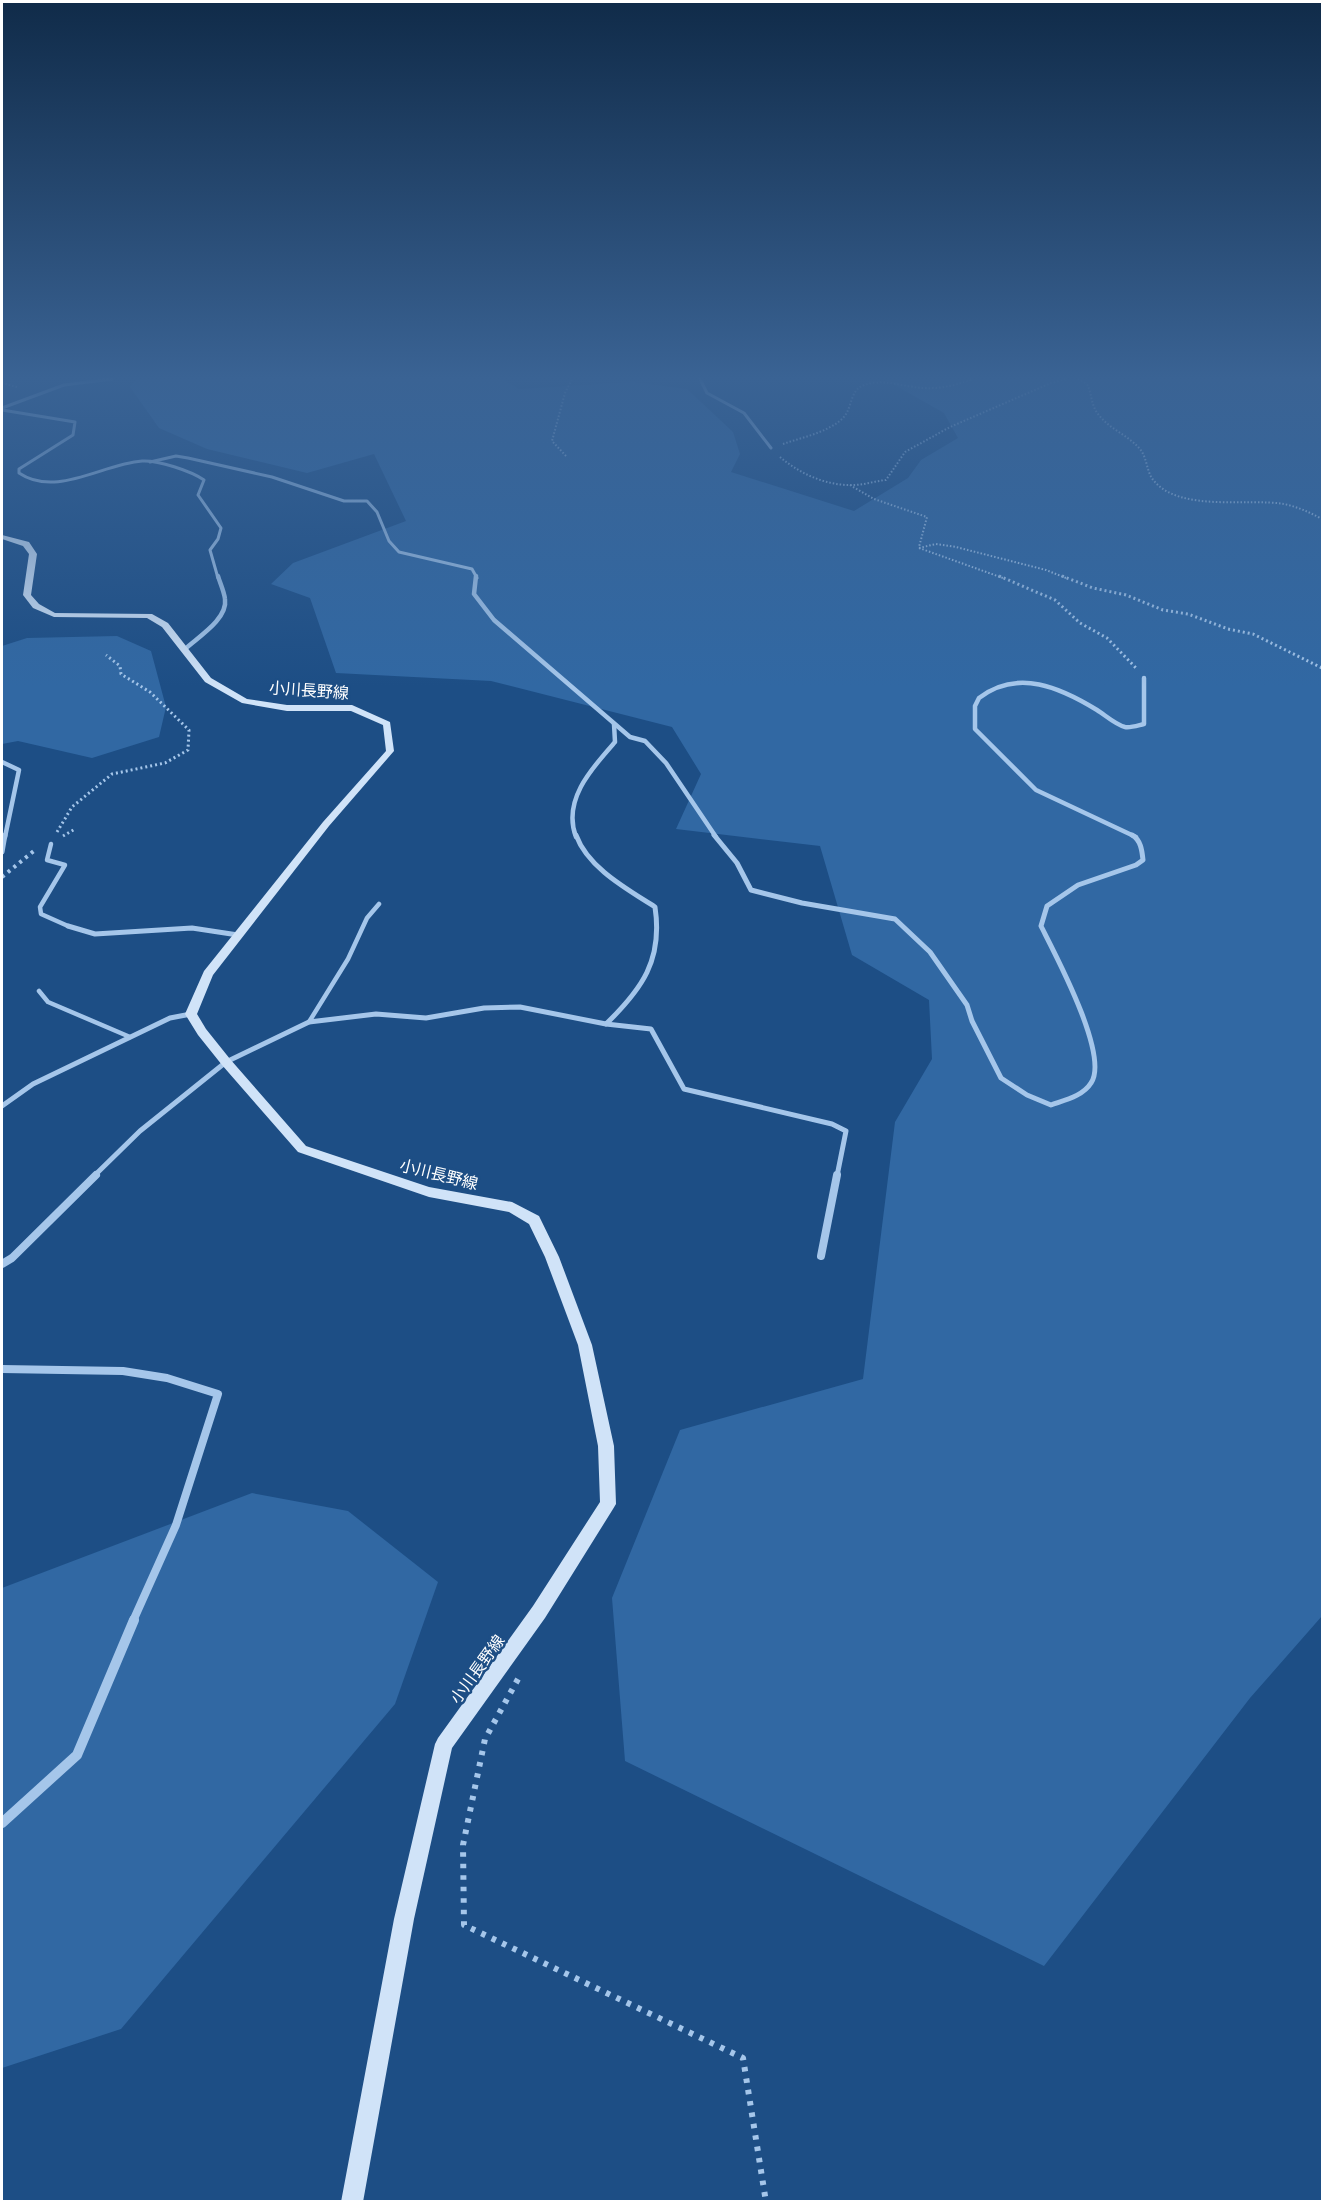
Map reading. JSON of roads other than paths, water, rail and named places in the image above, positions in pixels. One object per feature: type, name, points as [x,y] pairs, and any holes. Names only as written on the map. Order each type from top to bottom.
[{"type":"main road","name":"小川長野線","points":[[2,537],[26,544],[33,554],[27,595],[36,606],[54,615],[149,616],[165,625],[208,680],[245,701],[287,708],[352,708],[387,724],[390,751],[326,824],[208,974],[191,1014],[226,1062],[302,1149],[429,1192],[512,1207],[534,1220],[552,1257],[585,1345],[606,1446],[608,1504],[539,1612],[444,1744],[404,1919],[352,2202]]},
{"type":"street","points":[[185,648],[220,617],[224,610],[225,600],[210,550],[218,539],[221,528],[198,495],[203,482]]},
{"type":"street","points":[[286,482],[344,501],[367,501],[376,509],[389,543],[399,552],[472,568],[477,578],[474,594],[494,620],[630,737],[645,741],[666,763],[705,824],[738,863],[751,890],[802,903],[895,919],[930,952],[967,1005],[972,1021],[1001,1078],[1027,1095],[1051,1105],[1084,1092],[1095,1076],[1094,1052],[1075,1000],[1041,926],[1047,906],[1078,885],[1136,865],[1143,860],[1142,849],[1136,837],[1036,790],[975,729],[975,702],[981,694],[1015,682],[1042,682],[1066,692],[1126,727],[1137,727],[1144,724],[1144,678]]},
{"type":"street","points":[[606,1024],[629,1001],[651,968],[659,928],[655,907],[597,866],[580,844],[573,827],[572,813],[582,785],[594,766],[615,742],[614,724]]},
{"type":"street","points":[[2,762],[19,770],[2,852]]},
{"type":"street","points":[[68,926],[96,934],[192,928],[238,935]]},
{"type":"street","points":[[2,1264],[12,1258],[140,1131],[226,1062],[309,1022],[376,1014],[426,1018],[484,1008],[520,1007],[606,1024],[651,1029],[684,1089],[832,1124],[846,1131],[821,1256]]},
{"type":"street","points":[[2,1106],[33,1083],[170,1018],[191,1014]]},
{"type":"street","points":[[2,1369],[123,1371],[168,1378],[218,1394],[176,1525],[77,1755],[2,1823]]},
{"type":"lane","points":[[51,844],[47,860],[65,865],[40,907],[41,914],[68,926]]},
{"type":"lane","points":[[309,1022],[348,959],[368,918],[379,904]]},
{"type":"lane","points":[[39,991],[48,1002],[130,1037]]}]
